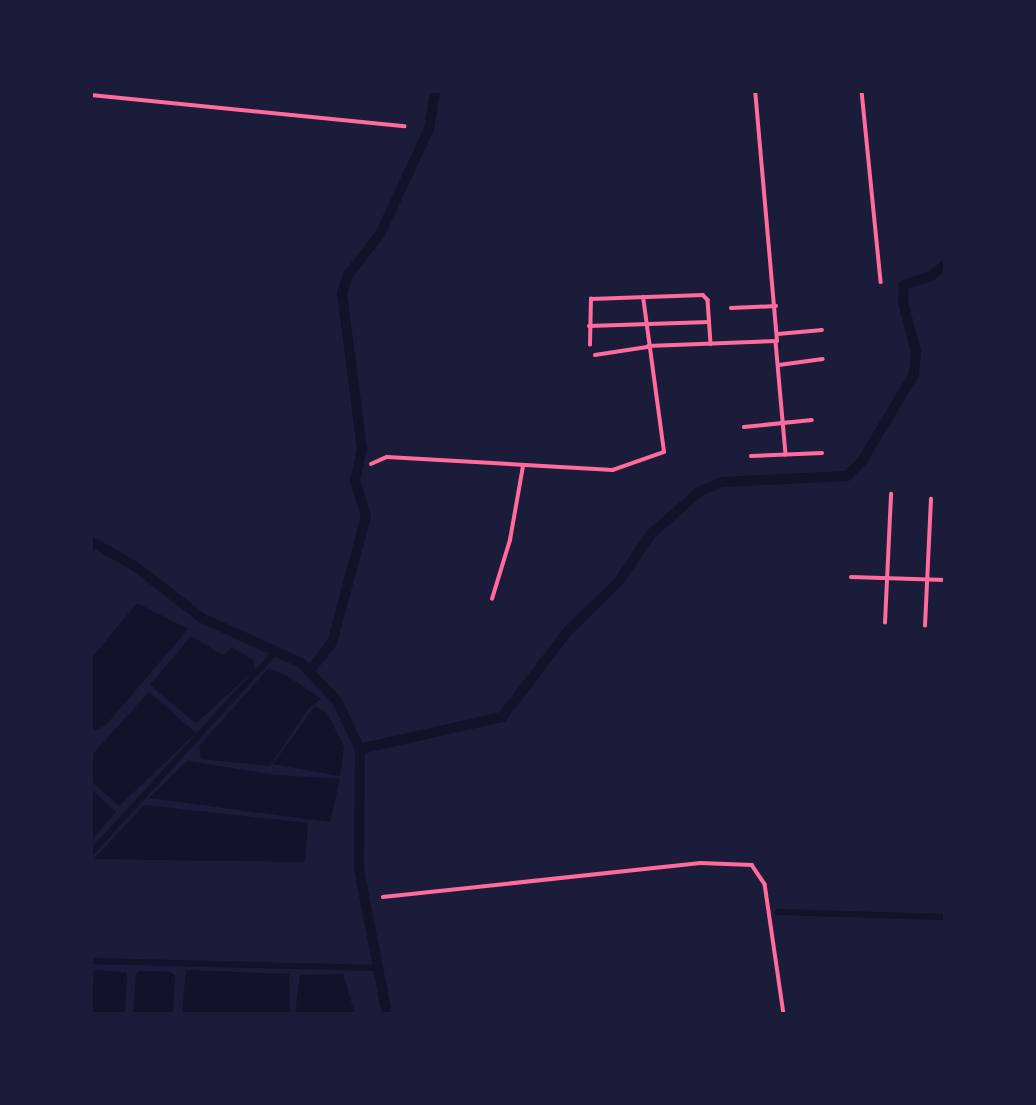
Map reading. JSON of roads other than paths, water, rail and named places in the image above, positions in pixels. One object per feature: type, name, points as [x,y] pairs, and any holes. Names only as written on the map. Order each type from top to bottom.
[{"type":"street","points":[[755,91],[776,306],[776,342],[786,455]]},
{"type":"street","points":[[862,91],[881,282]]},
{"type":"street","points":[[91,95],[404,126]]},
{"type":"street","points":[[590,345],[591,299],[705,295],[711,344]]},
{"type":"street","points":[[371,464],[387,457],[613,470],[664,452],[643,297]]},
{"type":"street","points":[[730,308],[776,306]]},
{"type":"street","points":[[589,326],[709,322]]},
{"type":"street","points":[[778,334],[822,330]]},
{"type":"street","points":[[596,355],[648,346],[776,342]]},
{"type":"street","points":[[779,365],[822,359]]},
{"type":"street","points":[[744,427],[812,421]]},
{"type":"street","points":[[751,456],[822,453]]},
{"type":"street","points":[[492,599],[510,540],[523,466]]},
{"type":"street","points":[[885,623],[891,494]]},
{"type":"street","points":[[925,626],[931,499]]},
{"type":"street","points":[[851,577],[945,580]]},
{"type":"street","points":[[383,897],[700,863],[752,864],[761,873],[768,894],[784,1014]]},
{"type":"waterway","points":[[309,672],[332,643],[366,516],[355,480],[362,449],[342,293],[348,275],[380,234],[429,129],[435,91]]},
{"type":"waterway","points":[[360,749],[502,717],[568,631],[619,581],[651,534],[699,492],[721,482],[847,476],[862,461],[914,374],[916,352],[903,302],[904,285],[931,276],[945,265]]},
{"type":"waterway","points":[[91,541],[136,567],[202,618],[301,663],[337,701],[360,749],[359,869],[387,1014]]},
{"type":"waterway","points":[[91,555],[97,544]]},
{"type":"waterway","points":[[91,853],[276,651]]},
{"type":"waterway","points":[[778,912],[945,917]]},
{"type":"waterway","points":[[91,961],[379,968]]}]
